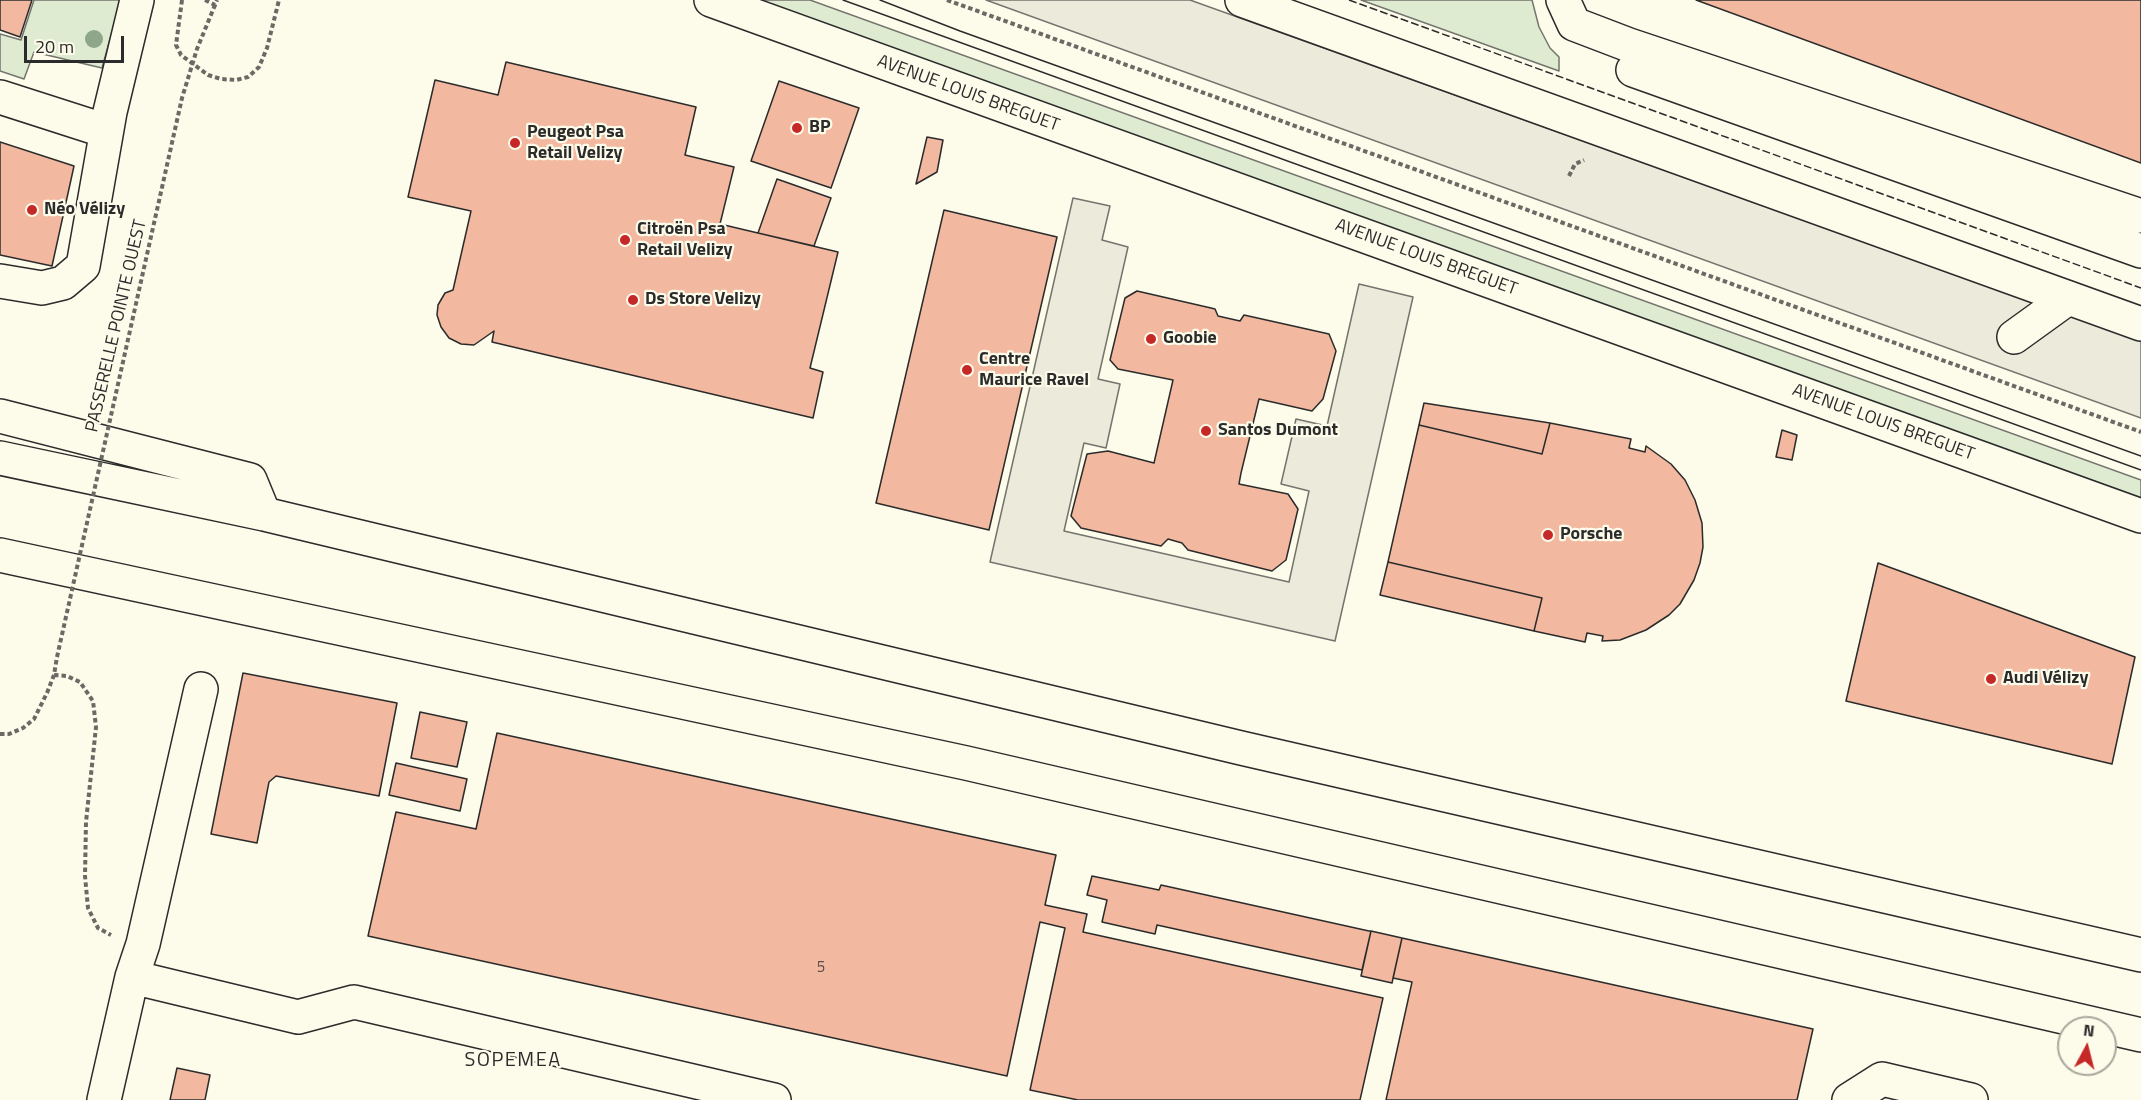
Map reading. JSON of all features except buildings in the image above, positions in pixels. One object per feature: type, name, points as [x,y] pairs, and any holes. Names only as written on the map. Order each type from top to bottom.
[{"type":"main road","points":[[0,281],[42,288],[63,283],[83,266],[106,131],[137,0]]},
{"type":"main road","name":"AVENUE LOUIS BREGUET","points":[[711,0],[2141,516]]},
{"type":"main road","points":[[1242,0],[2141,324]]},
{"type":"main road","points":[[1569,12],[1629,45],[2141,216]]},
{"type":"main road","points":[[1569,12],[1592,55],[2141,251]]},
{"type":"main road","points":[[0,97],[106,131]]},
{"type":"main road","points":[[2014,337],[2068,298]]},
{"type":"main road","points":[[0,416],[250,480],[264,514]]},
{"type":"main road","points":[[0,458],[264,514],[1240,748],[2141,955]]},
{"type":"main road","points":[[0,555],[966,763],[2141,1035]]},
{"type":"main road","points":[[104,1100],[132,977],[143,944],[201,689]]},
{"type":"main road","points":[[132,977],[298,1017],[354,1002],[774,1100]]},
{"type":"main road","points":[[1849,1100],[1882,1079],[1971,1100]]},
{"type":"path","points":[[182,0],[176,45],[181,55],[208,75],[236,80],[248,77],[259,67],[267,48],[279,0]]},
{"type":"path","points":[[205,0],[216,2]]},
{"type":"path","points":[[947,0],[2141,432]]},
{"type":"path","name":"PASSERELLE POINTE OUEST","points":[[0,734],[9,734],[23,728],[34,719],[54,675],[182,98],[197,49],[216,2]]},
{"type":"path","points":[[1569,176],[1575,164],[1586,159]]},
{"type":"path","points":[[54,675],[67,676],[80,682],[93,701],[96,728],[86,822],[85,876],[88,908],[98,928],[109,934]]},
{"type":"green space","points":[[34,0],[121,0],[102,68],[34,52],[24,79],[0,71],[0,34],[21,40]]},
{"type":"green space","points":[[754,0],[810,0],[2141,480],[2141,498]]},
{"type":"green space","points":[[1361,0],[1532,0],[1539,27],[1550,48],[1559,57],[1559,71]]},
{"type":"shaded area","points":[[986,0],[1190,0],[2141,341],[2141,418]]},
{"type":"shaded area","points":[[1073,198],[1110,206],[1102,240],[1128,247],[1098,379],[1120,384],[1106,448],[1084,443],[1064,531],[1289,582],[1309,491],[1281,484],[1296,419],[1327,426],[1359,284],[1413,297],[1335,641],[990,562]]},
{"type":"tram line","points":[[843,0],[2141,470]]},
{"type":"tram line","points":[[880,0],[960,31],[2141,456]]},
{"type":"fence","points":[[1349,0],[2141,288]]},
{"type":"place","name":"BP","points":[[797,128]]},
{"type":"place","name":"Peugeot Psa Retail Velizy","points":[[515,143]]},
{"type":"place","name":"Néo Vélizy","points":[[32,210]]},
{"type":"place","name":"Citroën Psa Retail Velizy","points":[[625,240]]},
{"type":"place","name":"Ds Store Velizy","points":[[633,300]]},
{"type":"place","name":"Goobie","points":[[1151,339]]},
{"type":"place","name":"Centre Maurice Ravel","points":[[967,370]]},
{"type":"place","name":"Santos Dumont","points":[[1206,431]]},
{"type":"place","name":"Porsche","points":[[1548,535]]},
{"type":"place","name":"Audi Vélizy","points":[[1991,679]]},
{"type":"district","name":"SOPEMEA","points":[[513,1061]]}]
